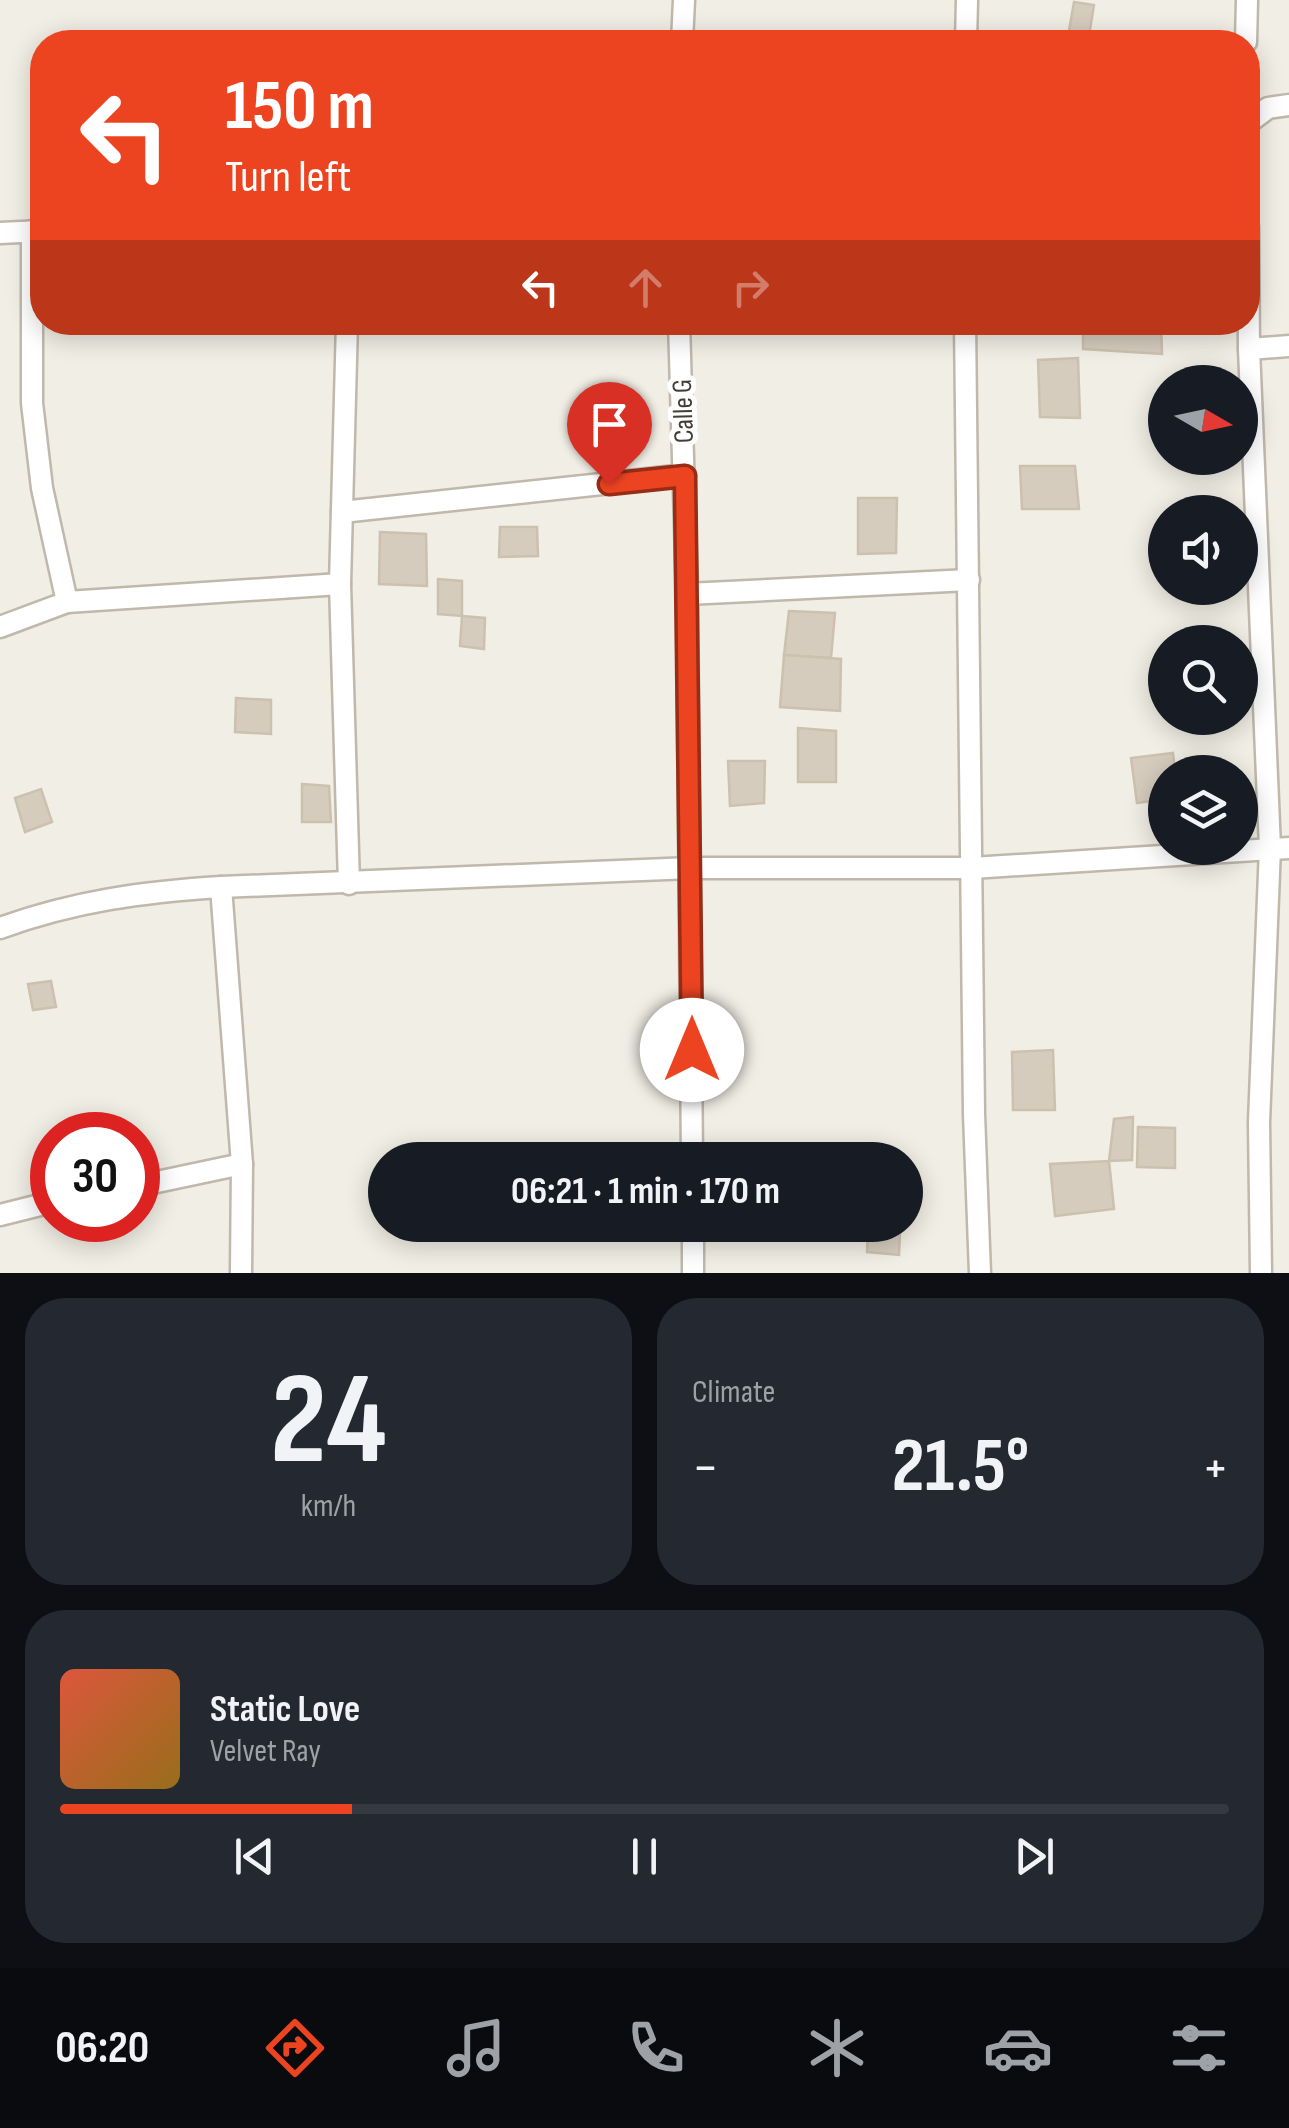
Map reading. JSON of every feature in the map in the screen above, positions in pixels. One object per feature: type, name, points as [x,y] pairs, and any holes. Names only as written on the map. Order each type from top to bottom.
[{"type":"street","points":[[683,30],[684,0]]},
{"type":"street","points":[[966,30],[967,0]]},
{"type":"street","points":[[1246,30],[1247,0]]},
{"type":"street","points":[[1260,114],[1268,108],[1289,105]]},
{"type":"street","points":[[0,233],[30,231]]},
{"type":"street","points":[[34,335],[32,402],[42,488],[67,602]]},
{"type":"street","points":[[348,335],[340,584],[349,884]]},
{"type":"street","name":"Calle G","points":[[679,335],[687,594],[692,1142]]},
{"type":"street","points":[[965,335],[974,1114],[980,1273]]},
{"type":"street","points":[[1250,335],[1280,848],[1259,1122],[1261,1273]]},
{"type":"street","points":[[1250,349],[1289,346]]},
{"type":"street","points":[[342,512],[685,476]]},
{"type":"street","points":[[687,594],[969,580]]},
{"type":"street","points":[[0,627],[67,602],[340,584]]},
{"type":"street","points":[[0,928],[54,908],[151,892],[221,887],[690,868],[972,868],[1280,848]]},
{"type":"street","points":[[221,887],[242,1164],[241,1273]]},
{"type":"street","points":[[160,1181],[242,1164]]},
{"type":"street","points":[[0,1214],[30,1207]]},
{"type":"street","points":[[693,1242],[693,1273]]},
{"type":"building","points":[[1074,2],[1094,5],[1090,30],[1069,30]]},
{"type":"building","points":[[1083,335],[1161,335],[1162,354],[1083,349]]},
{"type":"building","points":[[1078,358],[1080,418],[1040,417],[1038,360]]},
{"type":"building","points":[[1020,466],[1075,466],[1079,509],[1022,509]]},
{"type":"building","points":[[858,498],[897,498],[896,553],[858,554]]},
{"type":"building","points":[[500,527],[537,527],[538,556],[499,557]]},
{"type":"building","points":[[380,532],[426,534],[427,586],[379,584]]},
{"type":"building","points":[[438,579],[462,581],[462,616],[438,614]]},
{"type":"building","points":[[789,611],[835,613],[831,658],[784,655]]},
{"type":"building","points":[[462,616],[485,618],[484,649],[460,646]]},
{"type":"building","points":[[784,655],[841,659],[840,711],[780,707]]},
{"type":"building","points":[[236,698],[271,700],[271,734],[235,732]]},
{"type":"building","points":[[798,728],[836,731],[836,782],[798,782]]},
{"type":"building","points":[[1148,756],[1148,801],[1137,803],[1131,758]]},
{"type":"building","points":[[728,761],[765,761],[764,803],[730,806]]},
{"type":"building","points":[[302,784],[329,786],[331,822],[302,822]]},
{"type":"building","points":[[41,789],[52,822],[25,832],[15,798]]},
{"type":"building","points":[[51,981],[56,1007],[33,1010],[28,984]]},
{"type":"building","points":[[1053,1050],[1055,1110],[1013,1110],[1012,1052]]},
{"type":"building","points":[[1133,1117],[1132,1160],[1109,1161],[1114,1119]]},
{"type":"building","points":[[1138,1127],[1175,1128],[1175,1168],[1137,1167]]},
{"type":"building","points":[[1109,1161],[1114,1209],[1055,1216],[1050,1164]]},
{"type":"building","points":[[867,1242],[900,1242],[899,1255],[867,1252]]},
{"type":"route","points":[[609,484],[685,476],[692,1050]]}]
